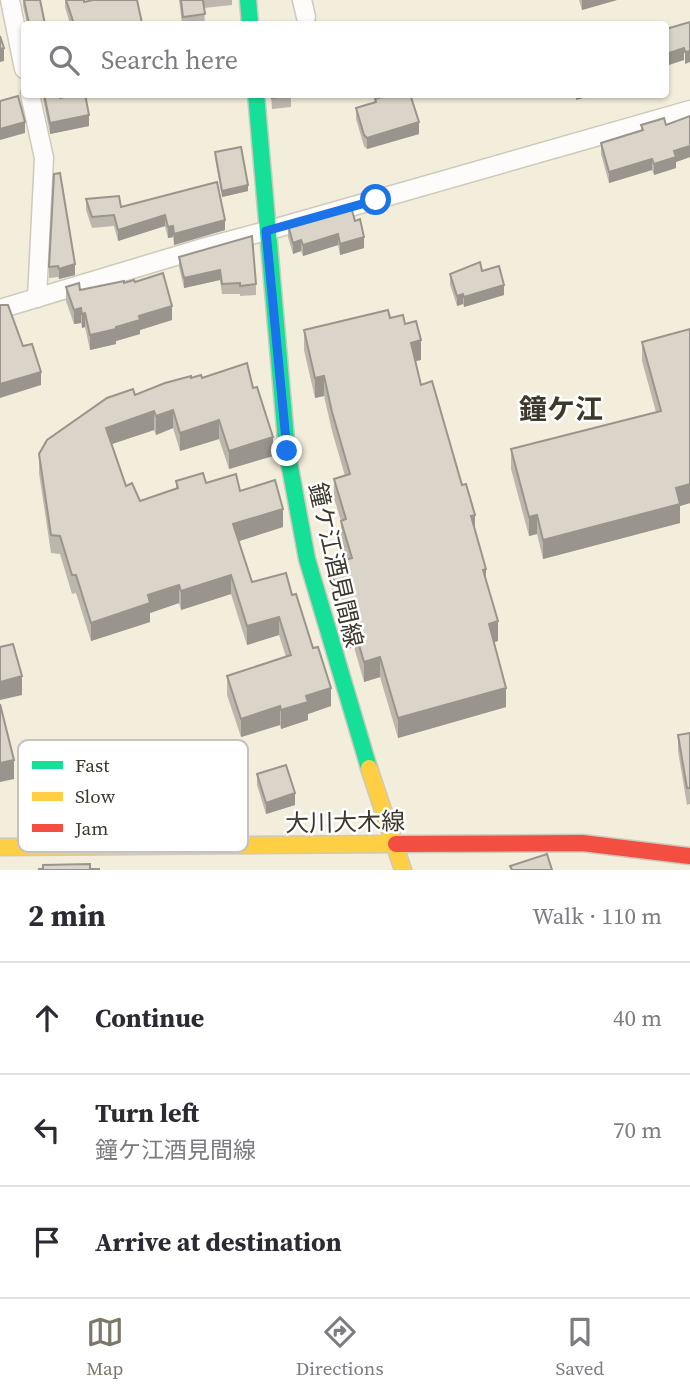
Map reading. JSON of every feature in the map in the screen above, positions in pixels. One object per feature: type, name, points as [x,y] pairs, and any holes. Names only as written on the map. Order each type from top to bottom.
[{"type":"main road","points":[[248,0],[250,21]]},
{"type":"main road","name":"鐘ケ江酒見間線","points":[[256,98],[287,451],[307,559],[349,709],[403,870]]},
{"type":"main road","name":"大川大木線","points":[[248,846],[582,843],[690,856]]},
{"type":"main road","name":"大川大木線","points":[[0,846],[18,846]]},
{"type":"street","points":[[10,0],[21,54]]},
{"type":"street","points":[[31,98],[44,158],[37,298]]},
{"type":"street","points":[[0,309],[199,248],[690,110]]},
{"type":"building","points":[[24,0],[40,0],[44,21],[28,21]]},
{"type":"building","points":[[66,0],[137,0],[142,21],[73,21]]},
{"type":"building","points":[[181,0],[203,0],[205,14],[183,17]]},
{"type":"building","points":[[690,22],[690,51],[685,52],[684,48],[669,53],[669,28]]},
{"type":"building","points":[[18,96],[25,122],[0,129],[0,101]]},
{"type":"building","points":[[45,98],[86,98],[89,115],[50,123]]},
{"type":"building","points":[[411,98],[419,122],[367,138],[356,108],[376,102],[375,99]]},
{"type":"building","points":[[690,116],[690,146],[674,151],[676,157],[654,164],[652,159],[609,172],[601,143],[643,130],[641,125],[664,118],[666,125]]},
{"type":"building","points":[[241,147],[248,185],[222,191],[215,152]]},
{"type":"building","points":[[60,173],[75,264],[59,269],[58,266],[49,267],[54,174]]},
{"type":"building","points":[[217,182],[225,220],[174,234],[173,226],[168,227],[165,215],[118,230],[114,215],[92,217],[86,199],[119,196],[121,207]]},
{"type":"building","points":[[351,207],[355,221],[360,219],[364,237],[340,244],[338,234],[303,245],[301,240],[293,243],[288,225]]},
{"type":"building","points":[[252,236],[256,284],[222,284],[220,270],[184,278],[179,257]]},
{"type":"building","points":[[480,262],[482,271],[499,266],[504,285],[464,297],[463,294],[457,296],[450,274]]},
{"type":"building","points":[[163,273],[172,306],[139,316],[140,320],[116,329],[90,335],[85,313],[82,314],[81,308],[74,310],[66,287],[79,283],[80,290],[124,281],[135,282]]},
{"type":"building","points":[[0,305],[8,305],[23,346],[32,344],[41,372],[0,384]]},
{"type":"building","points":[[388,310],[390,318],[403,315],[405,324],[416,321],[421,340],[411,343],[421,385],[432,381],[462,485],[466,484],[475,515],[471,516],[498,621],[489,624],[506,688],[398,718],[380,657],[364,662],[354,628],[348,629],[332,574],[337,572],[334,563],[352,558],[341,521],[346,519],[334,479],[350,474],[324,376],[315,378],[304,330]]},
{"type":"building","points":[[690,329],[690,484],[676,488],[680,504],[543,540],[537,515],[529,517],[511,449],[661,411],[642,342]]},
{"type":"building","points":[[247,363],[253,388],[257,387],[273,437],[229,451],[219,420],[180,433],[173,410],[156,416],[154,411],[106,428],[126,486],[132,483],[140,501],[178,488],[176,481],[203,473],[206,483],[236,474],[240,491],[275,480],[283,509],[233,524],[252,582],[286,573],[292,595],[296,594],[313,648],[318,647],[331,688],[306,696],[308,702],[281,710],[280,706],[241,719],[227,676],[291,655],[279,617],[247,626],[231,575],[181,591],[179,585],[148,595],[150,603],[91,623],[60,536],[51,535],[39,454],[47,440],[107,398],[133,389],[135,395],[165,383],[191,376],[201,375],[202,378]]},
{"type":"building","points":[[13,644],[22,676],[0,682],[0,647]]},
{"type":"building","points":[[0,704],[14,760],[0,763]]},
{"type":"building","points":[[690,733],[690,788],[687,788],[678,735]]},
{"type":"building","points":[[286,765],[295,793],[266,803],[257,774]]},
{"type":"building","points":[[547,854],[552,870],[512,870],[510,866]]},
{"type":"building","points":[[90,864],[90,869],[99,870],[39,870],[43,869],[43,865]]},
{"type":"traffic: fast","points":[[248,0],[250,21]]},
{"type":"traffic: fast","points":[[256,98],[287,451],[307,559],[369,768]]},
{"type":"traffic: slow","points":[[369,768],[403,870]]},
{"type":"traffic: slow","points":[[248,845],[396,844]]},
{"type":"traffic: slow","points":[[0,847],[18,847]]},
{"type":"traffic: jam","points":[[396,844],[582,843],[690,856]]},
{"type":"district","name":"鐘ケ江","points":[[561,409]]},
{"type":"route","points":[[287,451],[266,231],[376,200]]}]
